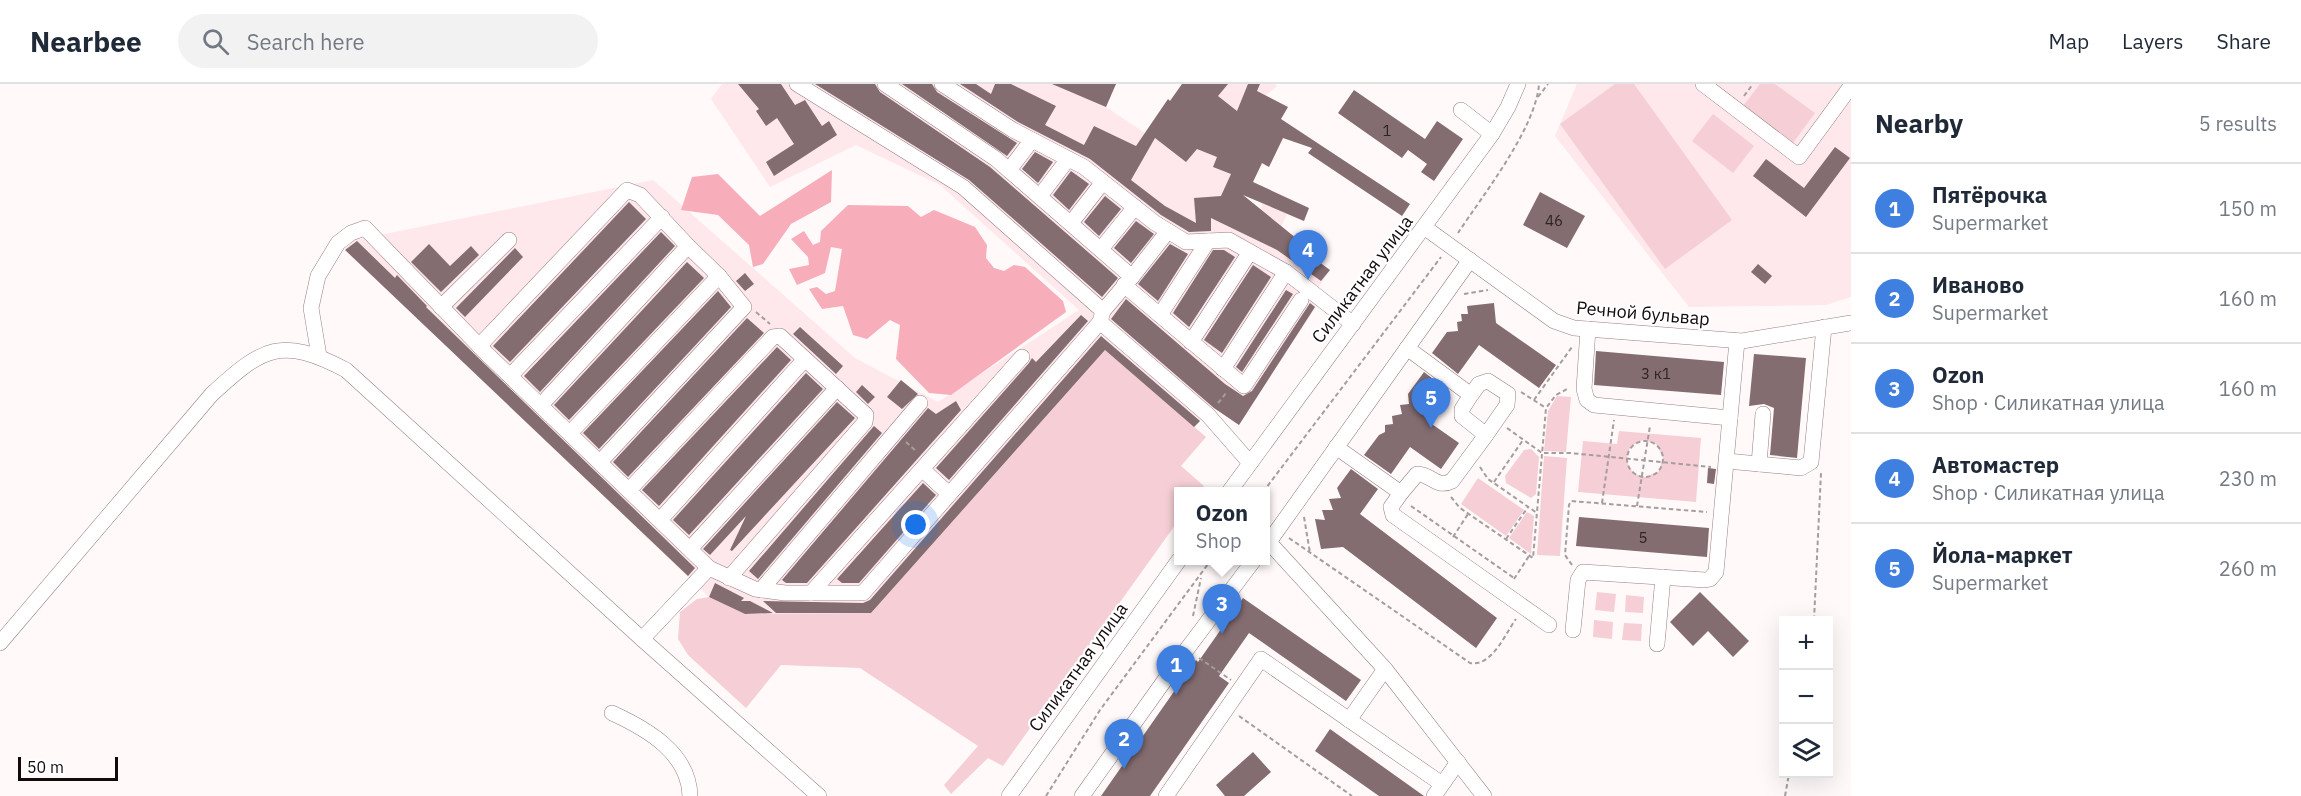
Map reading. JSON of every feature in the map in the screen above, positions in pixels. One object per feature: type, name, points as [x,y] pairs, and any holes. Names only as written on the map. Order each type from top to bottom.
[{"type":"street","points":[[797,84],[963,187],[1209,415],[1250,463]]},
{"type":"street","points":[[885,84],[996,159],[1040,196],[1101,249],[1160,315],[1244,386],[1301,300]]},
{"type":"street","points":[[942,84],[1032,140],[1084,167],[1135,207],[1186,242],[1228,240],[1286,272],[1353,324]]},
{"type":"street","name":"Силикатная улица","points":[[1233,487],[1492,134],[1518,84]]},
{"type":"street","points":[[1703,84],[1799,157],[1851,86]]},
{"type":"street","points":[[1461,110],[1492,134]]},
{"type":"street","points":[[1009,170],[1032,140]]},
{"type":"street","points":[[1040,196],[1068,159]]},
{"type":"street","points":[[1071,224],[1103,182]]},
{"type":"street","points":[[479,346],[627,190],[640,195],[719,276],[744,307],[600,462]]},
{"type":"street","points":[[1101,249],[1135,207]]},
{"type":"street","points":[[510,376],[662,217]]},
{"type":"street","name":"Речной бульвар","points":[[1425,227],[1554,321],[1583,334],[1737,341],[1851,323]]},
{"type":"street","points":[[319,356],[311,308],[318,276],[338,243],[351,233],[365,228],[479,346],[710,568],[761,590],[863,593],[1101,316],[1168,231]]},
{"type":"street","points":[[441,307],[509,240]]},
{"type":"street","points":[[1160,315],[1208,241]]},
{"type":"street","points":[[541,405],[688,246]]},
{"type":"street","points":[[1191,342],[1250,252]]},
{"type":"street","points":[[1270,538],[1470,260]]},
{"type":"street","points":[[1223,369],[1286,272]]},
{"type":"street","points":[[570,433],[719,276]]},
{"type":"street","points":[[1726,465],[1759,464],[1801,468],[1809,464],[1813,457],[1824,327]]},
{"type":"street","points":[[1583,334],[1584,394],[1598,407],[1730,418]]},
{"type":"street","points":[[629,490],[773,337],[780,336],[866,415],[865,422],[729,578]]},
{"type":"street","points":[[1573,630],[1578,580],[1581,574],[1587,571],[1705,580],[1713,576],[1718,567],[1737,341]]},
{"type":"street","points":[[1407,348],[1471,394]]},
{"type":"street","points":[[0,643],[212,394],[244,364],[269,352],[293,350],[319,356],[346,370],[819,796]]},
{"type":"street","points":[[811,593],[1022,357]]},
{"type":"street","points":[[660,520],[806,359]]},
{"type":"street","points":[[1486,435],[1462,416],[1462,409],[1471,394],[1484,381],[1491,382],[1505,392],[1509,401],[1497,420],[1455,478],[1445,484],[1437,483],[1423,474],[1417,474],[1391,507],[1393,515],[1549,626]]},
{"type":"street","points":[[690,549],[837,388]]},
{"type":"street","points":[[761,590],[920,403]]},
{"type":"street","points":[[1759,464],[1763,414]]},
{"type":"street","points":[[1336,447],[1400,495]]},
{"type":"street","points":[[922,469],[949,494]]},
{"type":"street","points":[[1270,540],[1385,669],[1484,796]]},
{"type":"street","name":"Силикатная улица","points":[[1016,794],[1176,565]]},
{"type":"street","points":[[1082,796],[1187,649],[1251,565]]},
{"type":"street","points":[[642,639],[710,568]]},
{"type":"street","points":[[1657,644],[1663,577]]},
{"type":"street","points":[[1166,796],[1261,659],[1349,720],[1438,790],[1458,762]]},
{"type":"street","points":[[1349,720],[1385,669]]},
{"type":"street","points":[[612,713],[630,721],[671,751],[680,762],[690,796]]},
{"type":"path","points":[[1538,97],[1539,84]]},
{"type":"path","points":[[1267,487],[1449,245],[1514,149],[1538,97],[1548,84]]},
{"type":"path","points":[[1443,297],[1496,289]]},
{"type":"path","points":[[744,307],[754,311],[780,336]]},
{"type":"path","points":[[1534,399],[1583,334]]},
{"type":"path","points":[[1209,415],[1236,380]]},
{"type":"path","points":[[1445,484],[1455,504],[1529,556],[1534,557],[1546,408],[1563,390],[1584,385]]},
{"type":"path","points":[[1505,392],[1522,392],[1546,408]]},
{"type":"path","points":[[1602,503],[1616,408]]},
{"type":"path","points":[[1636,506],[1652,411]]},
{"type":"path","points":[[1497,420],[1542,453],[1726,465]]},
{"type":"path","points":[[1494,483],[1523,440]]},
{"type":"path","points":[[1647,440],[1660,448],[1663,462],[1655,474],[1641,477],[1631,471],[1626,459],[1631,446],[1638,441],[1647,440]]},
{"type":"path","points":[[1474,453],[1483,474],[1537,513]]},
{"type":"path","points":[[1809,464],[1819,470],[1821,476],[1814,616]]},
{"type":"path","points":[[1400,495],[1514,578]]},
{"type":"path","points":[[1301,496],[1310,553]]},
{"type":"path","points":[[1581,574],[1567,561],[1565,555],[1569,504],[1573,500],[1722,513]]},
{"type":"path","points":[[1506,540],[1528,507]]},
{"type":"path","points":[[1444,551],[1468,514]]},
{"type":"path","points":[[1270,539],[1310,553],[1470,663],[1479,664],[1487,660],[1523,608]]},
{"type":"path","points":[[1503,594],[1529,556]]},
{"type":"path","points":[[1046,796],[1100,710],[1209,565]]},
{"type":"path","points":[[1227,708],[1352,796]]},
{"type":"path","points":[[1785,796],[1788,778]]},
{"type":"shaded area","points":[[722,84],[1116,84],[1106,107],[1145,133],[1182,84],[1274,84],[1277,86],[1266,95],[1288,107],[1281,119],[1302,133],[1295,142],[1283,138],[1269,167],[1262,164],[1257,173],[1248,170],[1235,198],[1257,217],[1264,200],[1255,195],[1260,185],[1309,208],[1303,221],[1287,214],[1278,234],[1330,270],[1318,288],[1319,302],[1239,425],[1216,409],[1194,427],[1105,350],[871,613],[745,614],[709,597],[345,249],[355,240],[653,180],[855,358],[938,402],[1079,310],[940,185],[856,145],[770,187],[711,99]]},
{"type":"shaded area","points":[[1577,84],[1851,84],[1851,297],[1826,305],[1689,307],[1555,136]]},
{"type":"shaded area","points":[[1615,84],[1634,84],[1732,220],[1665,269],[1560,124]]},
{"type":"shaded area","points":[[1760,84],[1775,84],[1815,113],[1793,143],[1743,106]]},
{"type":"shaded area","points":[[1713,114],[1754,146],[1733,173],[1692,141]]},
{"type":"shaded area","points":[[832,170],[831,202],[791,224],[763,264],[753,267],[749,245],[718,215],[681,210],[692,177],[718,174],[760,216]]},
{"type":"shaded area","points":[[848,205],[908,206],[921,217],[934,210],[975,227],[987,245],[986,258],[994,268],[1004,271],[1014,265],[1025,267],[1063,301],[1066,312],[951,395],[929,393],[896,359],[900,325],[890,320],[867,339],[853,335],[843,306],[822,309],[809,289],[817,287],[826,294],[835,291],[842,249],[831,247],[825,273],[797,285],[789,269],[809,265],[808,257],[791,239],[804,231],[813,245],[820,242],[821,231]]},
{"type":"shaded area","points":[[1105,350],[1206,437],[1181,466],[1204,486],[1174,487],[1174,527],[1003,766],[988,758],[951,794],[944,785],[978,746],[860,668],[781,665],[746,708],[688,655],[678,639],[680,612],[697,599],[709,597],[745,614],[871,613]]},
{"type":"shaded area","points":[[1557,396],[1571,397],[1566,452],[1544,451],[1548,411]]},
{"type":"shaded area","points":[[1619,431],[1701,438],[1696,502],[1578,492],[1583,441],[1617,444]],"holes":[[[1643,440],[1656,444],[1663,457],[1659,471],[1646,477],[1631,470],[1627,462],[1631,446]]]},
{"type":"shaded area","points":[[1531,449],[1539,457],[1536,494],[1531,498],[1506,483],[1505,476],[1524,450]]},
{"type":"shaded area","points":[[1544,456],[1567,458],[1560,556],[1537,555]]},
{"type":"shaded area","points":[[1478,478],[1524,510],[1506,536],[1461,504]]},
{"type":"shaded area","points":[[1527,512],[1534,516],[1531,554],[1509,538]]},
{"type":"shaded area","points":[[1597,592],[1616,594],[1614,612],[1595,610]]},
{"type":"shaded area","points":[[1626,595],[1644,597],[1643,613],[1625,612]]},
{"type":"shaded area","points":[[1594,620],[1613,622],[1612,639],[1593,637]]},
{"type":"shaded area","points":[[1624,623],[1642,624],[1641,641],[1622,640]]},
{"type":"building","points":[[738,84],[781,84],[795,105],[805,100],[822,126],[829,121],[837,135],[774,176],[766,162],[794,144],[777,118],[766,126],[756,111],[759,109]]},
{"type":"building","points":[[815,84],[875,84],[880,92],[990,167],[1118,278],[1102,297],[969,180]]},
{"type":"building","points":[[902,84],[932,84],[937,92],[1017,143],[1007,156]]},
{"type":"building","points":[[960,84],[976,84],[991,94],[995,84],[1011,84],[1056,106],[1045,125],[1084,145],[1094,126],[1136,146],[1168,99],[1170,101],[1182,84],[1228,84],[1218,96],[1237,111],[1248,84],[1260,84],[1257,91],[1288,107],[1281,119],[1410,204],[1402,216],[1308,153],[1312,148],[1283,138],[1269,167],[1262,163],[1253,182],[1309,208],[1304,221],[1243,195],[1307,247],[1304,251],[1330,270],[1321,281],[1277,250],[1211,218],[1211,231],[1189,232],[1161,215],[1090,159],[1018,122]],"holes":[[[1155,138],[1186,162],[1197,149],[1217,157],[1213,167],[1231,174],[1221,196],[1194,198],[1196,223],[1165,206],[1131,180]]]},
{"type":"building","points":[[1052,84],[1116,84],[1106,107]]},
{"type":"building","points":[[1354,90],[1425,139],[1437,121],[1463,139],[1434,181],[1421,172],[1427,164],[1408,150],[1402,158],[1338,113]]},
{"type":"building","points":[[1835,147],[1850,158],[1806,217],[1753,176],[1766,159],[1804,188]]},
{"type":"building","points":[[1035,152],[1053,162],[1038,183],[1022,169]]},
{"type":"building","points":[[1071,171],[1089,184],[1069,210],[1053,195]]},
{"type":"building","points":[[1540,192],[1585,216],[1567,248],[1523,225]]},
{"type":"building","points":[[1105,196],[1121,209],[1099,236],[1084,222]]},
{"type":"building","points":[[629,202],[646,219],[510,362],[493,346]]},
{"type":"building","points":[[1136,221],[1154,234],[1131,263],[1114,248]]},
{"type":"building","points":[[661,232],[675,246],[540,392],[524,376]]},
{"type":"building","points":[[357,241],[395,278],[397,275],[426,307],[695,568],[688,576],[345,250]]},
{"type":"building","points":[[429,244],[450,266],[471,246],[479,255],[441,292],[411,262]]},
{"type":"building","points":[[1170,244],[1188,254],[1158,301],[1138,284]]},
{"type":"building","points":[[515,248],[523,257],[465,317],[456,308]]},
{"type":"building","points":[[1213,250],[1224,250],[1235,257],[1189,327],[1173,313]]},
{"type":"building","points":[[687,262],[704,278],[569,420],[554,405]]},
{"type":"building","points":[[1758,264],[1772,276],[1765,284],[1751,272]]},
{"type":"building","points":[[1253,265],[1271,277],[1222,353],[1204,340]]},
{"type":"building","points":[[745,273],[754,284],[745,291],[736,281]]},
{"type":"building","points":[[1286,290],[1293,294],[1242,372],[1236,367]]},
{"type":"building","points":[[718,291],[731,307],[599,449],[583,433]]},
{"type":"building","points":[[1126,299],[1225,384],[1243,396],[1252,391],[1310,303],[1315,307],[1239,425],[1214,408],[1111,319]]},
{"type":"building","points":[[1494,303],[1496,323],[1556,365],[1539,388],[1479,345],[1458,374],[1432,353],[1447,332],[1458,331],[1457,322],[1462,321],[1461,314],[1468,314],[1467,306]]},
{"type":"building","points":[[1081,315],[1088,321],[949,480],[936,468],[1032,358],[1036,362]]},
{"type":"building","points":[[747,318],[764,333],[628,477],[613,462]]},
{"type":"building","points":[[800,327],[843,366],[836,374],[793,334]]},
{"type":"building","points":[[1101,336],[1200,421],[1194,427],[1105,350],[871,613],[776,613],[763,601],[863,603],[870,600]]},
{"type":"building","points":[[777,347],[791,360],[659,506],[642,490]]},
{"type":"building","points":[[1596,351],[1724,362],[1721,395],[1594,385]]},
{"type":"building","points":[[1754,354],[1806,358],[1797,458],[1770,455],[1774,408],[1764,404],[1749,406]]},
{"type":"building","points":[[1424,372],[1450,392],[1429,422],[1459,443],[1441,469],[1410,447],[1391,474],[1364,455],[1379,435],[1385,432],[1385,425],[1393,424],[1392,416],[1402,414],[1400,405],[1409,404],[1408,394]]},
{"type":"building","points":[[806,373],[823,389],[689,535],[673,520]]},
{"type":"building","points":[[901,380],[918,394],[902,409],[887,397]]},
{"type":"building","points":[[862,385],[875,397],[868,404],[856,392]]},
{"type":"building","points":[[956,401],[961,410],[807,583],[786,583],[782,580],[928,408],[936,414]]},
{"type":"building","points":[[837,402],[855,418],[732,551],[730,550],[746,516],[710,555],[703,549]]},
{"type":"building","points":[[874,426],[882,433],[758,579],[749,571]]},
{"type":"building","points":[[1708,468],[1716,469],[1714,484],[1707,483]]},
{"type":"building","points":[[1351,469],[1378,489],[1360,514],[1497,618],[1476,648],[1343,547],[1321,549],[1315,519],[1325,520],[1322,510],[1333,510],[1329,499],[1341,498],[1337,488]]},
{"type":"building","points":[[923,483],[936,495],[859,583],[842,583],[837,579]]},
{"type":"building","points":[[1579,517],[1709,528],[1707,557],[1576,546]]},
{"type":"building","points":[[715,583],[744,598],[741,601],[750,601],[773,613],[745,614],[709,597]]},
{"type":"building","points":[[1700,592],[1749,641],[1733,657],[1708,631],[1693,646],[1670,622]]},
{"type":"building","points":[[1243,598],[1361,680],[1346,701],[1249,633],[1219,676],[1229,683],[1150,796],[1101,796],[1196,660],[1198,662]]},
{"type":"building","points":[[1330,729],[1424,796],[1379,796],[1315,751]]},
{"type":"building","points":[[1253,752],[1271,772],[1244,796],[1225,796],[1216,785]]},
{"type":"place","name":"Автомастер","points":[[1308,280]]},
{"type":"place","name":"Йола-маркет","points":[[1431,428]]},
{"type":"place","name":"Ozon","points":[[1222,634]]},
{"type":"place","name":"Пятёрочка","points":[[1176,695]]},
{"type":"place","name":"Иваново","points":[[1124,769]]}]
